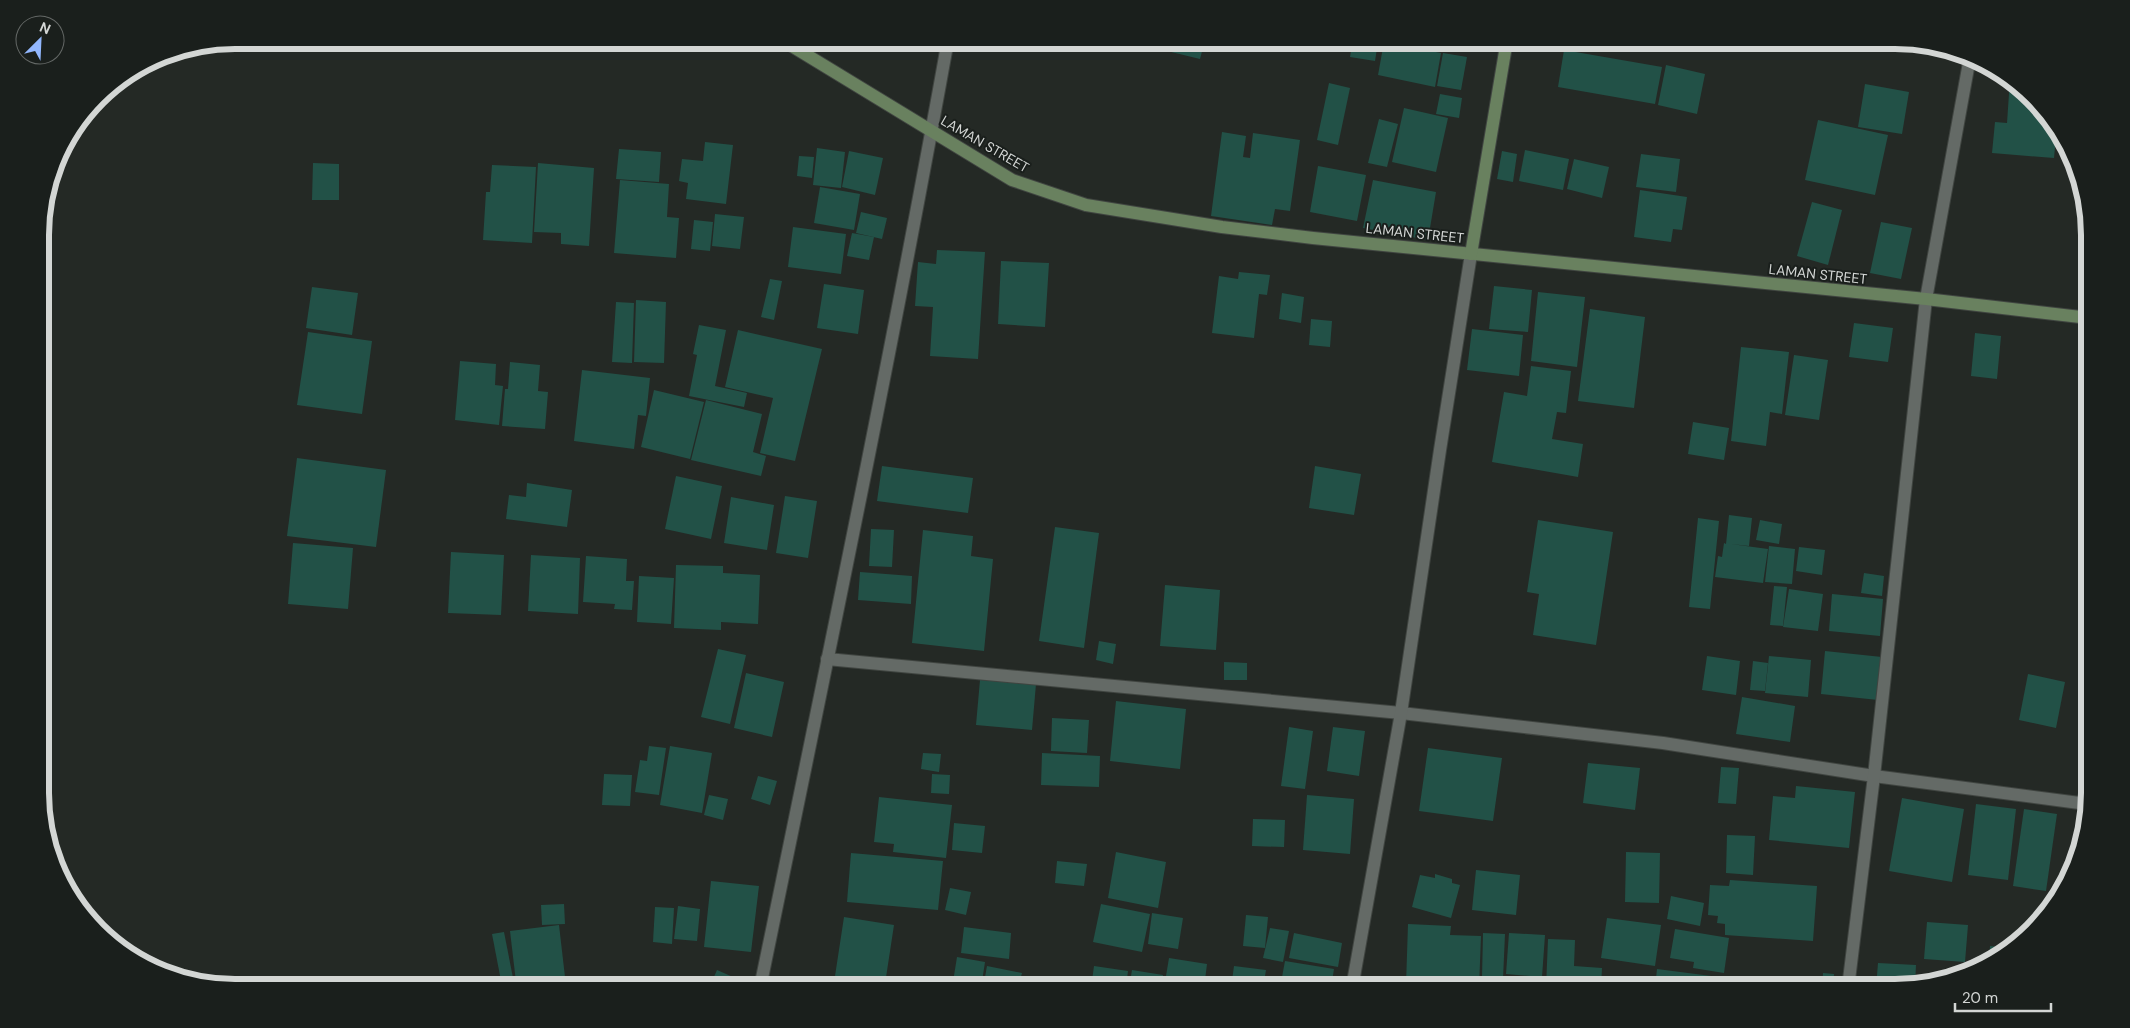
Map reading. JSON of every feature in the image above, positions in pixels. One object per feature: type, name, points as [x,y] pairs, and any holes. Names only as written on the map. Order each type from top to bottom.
[{"type":"main road","name":"LAMAN STREET","points":[[797,49],[1012,180],[1086,205],[1222,227],[1471,254],[1926,299],[2081,317]]},
{"type":"main road","points":[[1471,254],[1505,49]]},
{"type":"street","points":[[762,979],[828,659],[946,49]]},
{"type":"street","points":[[1849,979],[1874,776],[1926,299],[1969,64]]},
{"type":"street","points":[[1354,979],[1401,713],[1471,254]]},
{"type":"street","points":[[828,659],[1401,713],[1663,743],[1874,776],[2081,803]]},
{"type":"building","points":[[1163,49],[1203,49],[1200,59]]},
{"type":"building","points":[[1351,49],[1377,49],[1375,61],[1350,57]]},
{"type":"building","points":[[1383,49],[1420,49],[1441,53],[1435,87],[1378,75]]},
{"type":"building","points":[[1453,49],[1468,49],[1467,52]]},
{"type":"building","points":[[1573,49],[1590,49],[1589,52]]},
{"type":"building","points":[[1664,49],[1682,49],[1681,52]]},
{"type":"building","points":[[1564,50],[1662,67],[1655,104],[1558,87]]},
{"type":"building","points":[[1443,53],[1467,57],[1461,90],[1437,86]]},
{"type":"building","points":[[1666,65],[1705,74],[1697,114],[1658,105]]},
{"type":"building","points":[[1329,83],[1350,88],[1338,145],[1317,140]]},
{"type":"building","points":[[1865,84],[1909,92],[1902,134],[1858,127]]},
{"type":"building","points":[[2009,88],[2027,103],[2050,131],[2056,141],[2054,158],[1992,153],[1995,122],[2007,123]]},
{"type":"building","points":[[1440,94],[1462,98],[1459,118],[1436,114]]},
{"type":"building","points":[[1404,108],[1448,118],[1436,172],[1392,162]]},
{"type":"building","points":[[1379,119],[1398,124],[1387,167],[1368,163]]},
{"type":"building","points":[[1818,120],[1888,135],[1875,195],[1805,180]]},
{"type":"building","points":[[1222,132],[1246,136],[1243,157],[1250,158],[1253,133],[1300,140],[1290,211],[1275,209],[1272,225],[1211,216]]},
{"type":"building","points":[[705,142],[733,145],[726,204],[686,199],[688,183],[679,181],[682,159],[703,161]]},
{"type":"building","points":[[817,148],[845,152],[841,188],[813,185]]},
{"type":"building","points":[[619,149],[661,152],[659,182],[616,179]]},
{"type":"building","points":[[1525,150],[1569,159],[1563,190],[1519,181]]},
{"type":"building","points":[[849,151],[883,158],[875,195],[842,187]]},
{"type":"building","points":[[1502,151],[1517,154],[1513,182],[1497,179]]},
{"type":"building","points":[[1641,154],[1680,159],[1676,192],[1636,187]]},
{"type":"building","points":[[799,156],[814,157],[812,178],[797,176]]},
{"type":"building","points":[[1574,159],[1609,167],[1602,198],[1567,189]]},
{"type":"building","points":[[313,163],[339,164],[339,200],[312,200]]},
{"type":"building","points":[[538,163],[594,168],[589,246],[561,244],[561,233],[534,232]]},
{"type":"building","points":[[492,165],[536,167],[532,243],[483,240],[486,192],[490,192]]},
{"type":"building","points":[[1318,166],[1366,175],[1357,221],[1310,212]]},
{"type":"building","points":[[620,180],[669,184],[667,217],[679,218],[676,258],[614,253]]},
{"type":"building","points":[[1373,180],[1436,192],[1428,240],[1363,228]]},
{"type":"building","points":[[820,187],[860,194],[854,230],[814,223]]},
{"type":"building","points":[[1640,190],[1687,197],[1682,230],[1673,229],[1671,242],[1634,237]]},
{"type":"building","points":[[1812,202],[1842,210],[1828,265],[1797,256]]},
{"type":"building","points":[[861,212],[887,218],[882,239],[856,233]]},
{"type":"building","points":[[715,214],[744,217],[740,249],[712,246]]},
{"type":"building","points":[[694,220],[713,222],[710,251],[691,249]]},
{"type":"building","points":[[1881,222],[1912,228],[1901,279],[1870,273]]},
{"type":"building","points":[[793,227],[846,234],[841,274],[788,267]]},
{"type":"building","points":[[852,233],[874,237],[869,260],[847,256]]},
{"type":"building","points":[[937,250],[985,252],[978,359],[930,356],[933,307],[915,306],[918,262],[936,264]]},
{"type":"building","points":[[1001,261],[1049,263],[1045,327],[998,324]]},
{"type":"building","points":[[1239,272],[1270,275],[1267,295],[1259,294],[1254,338],[1212,333],[1219,276],[1238,279]]},
{"type":"building","points":[[770,279],[782,281],[774,320],[761,317]]},
{"type":"building","points":[[824,284],[864,290],[858,334],[817,328]]},
{"type":"building","points":[[1494,286],[1532,290],[1528,332],[1489,329]]},
{"type":"building","points":[[312,287],[358,293],[352,335],[306,328]]},
{"type":"building","points":[[1538,292],[1585,297],[1577,367],[1531,361]]},
{"type":"building","points":[[1282,293],[1304,297],[1301,323],[1279,319]]},
{"type":"building","points":[[636,300],[666,302],[664,363],[634,362]]},
{"type":"building","points":[[616,302],[634,303],[632,363],[612,362]]},
{"type":"building","points":[[1590,309],[1645,317],[1634,408],[1578,401]]},
{"type":"building","points":[[1311,319],[1332,321],[1330,347],[1309,345]]},
{"type":"building","points":[[1854,323],[1893,328],[1888,362],[1849,357]]},
{"type":"building","points":[[699,325],[726,330],[715,386],[747,393],[744,407],[689,396],[697,355],[693,354]]},
{"type":"building","points":[[1472,329],[1523,335],[1519,376],[1467,370]]},
{"type":"building","points":[[738,330],[822,349],[795,461],[760,453],[773,398],[725,387]]},
{"type":"building","points":[[308,332],[372,341],[362,414],[297,405]]},
{"type":"building","points":[[1975,333],[2001,336],[1997,379],[1971,376]]},
{"type":"building","points":[[1741,347],[1789,352],[1782,414],[1770,412],[1766,446],[1731,441]]},
{"type":"building","points":[[1794,355],[1828,360],[1819,420],[1785,415]]},
{"type":"building","points":[[460,361],[496,364],[495,385],[503,386],[499,425],[455,420]]},
{"type":"building","points":[[510,362],[540,365],[538,391],[548,392],[545,429],[502,426],[505,389],[508,389]]},
{"type":"building","points":[[1531,366],[1571,371],[1566,413],[1557,412],[1552,439],[1583,444],[1578,477],[1492,462],[1504,392],[1527,396]]},
{"type":"building","points":[[582,370],[650,378],[646,416],[638,415],[634,449],[574,441]]},
{"type":"building","points":[[654,390],[704,402],[690,459],[641,447]]},
{"type":"building","points":[[706,400],[762,414],[753,452],[766,456],[761,476],[691,460]]},
{"type":"building","points":[[1693,422],[1729,428],[1724,460],[1688,454]]},
{"type":"building","points":[[297,458],[386,470],[376,547],[287,536]]},
{"type":"building","points":[[882,466],[973,478],[968,513],[877,501]]},
{"type":"building","points":[[1315,466],[1361,474],[1354,515],[1309,508]]},
{"type":"building","points":[[676,476],[722,486],[711,539],[665,529]]},
{"type":"building","points":[[527,483],[572,490],[567,527],[506,519],[509,495],[526,497]]},
{"type":"building","points":[[785,496],[817,501],[808,558],[776,553]]},
{"type":"building","points":[[731,497],[774,505],[767,550],[724,543]]},
{"type":"building","points":[[1729,515],[1752,518],[1749,546],[1731,544],[1768,549],[1763,583],[1715,577],[1718,556],[1722,557],[1724,543],[1726,544]]},
{"type":"building","points":[[1698,518],[1719,521],[1710,609],[1689,607]]},
{"type":"building","points":[[1538,520],[1613,532],[1596,645],[1533,635],[1539,594],[1527,592]]},
{"type":"building","points":[[1760,520],[1782,524],[1779,544],[1756,540]]},
{"type":"building","points":[[1055,527],[1099,533],[1084,648],[1039,641]]},
{"type":"building","points":[[871,529],[894,530],[892,567],[869,566]]},
{"type":"building","points":[[923,530],[973,536],[971,556],[993,559],[984,651],[912,643]]},
{"type":"building","points":[[293,543],[353,548],[348,609],[288,604]]},
{"type":"building","points":[[1769,546],[1795,549],[1792,584],[1765,582]]},
{"type":"building","points":[[1799,547],[1825,550],[1822,575],[1796,571]]},
{"type":"building","points":[[451,552],[504,555],[501,615],[448,613]]},
{"type":"building","points":[[531,555],[580,558],[578,614],[528,611]]},
{"type":"building","points":[[586,556],[627,559],[626,581],[634,581],[632,610],[614,609],[615,604],[583,602]]},
{"type":"building","points":[[676,565],[723,566],[723,573],[760,575],[758,624],[721,622],[721,630],[674,628]]},
{"type":"building","points":[[860,572],[912,576],[911,604],[858,600]]},
{"type":"building","points":[[1864,573],[1884,576],[1882,596],[1861,593]]},
{"type":"building","points":[[639,576],[674,578],[671,624],[637,622]]},
{"type":"building","points":[[1165,585],[1220,590],[1216,650],[1160,646]]},
{"type":"building","points":[[1774,586],[1787,587],[1783,626],[1770,625]]},
{"type":"building","points":[[1789,589],[1823,594],[1818,631],[1783,627]]},
{"type":"building","points":[[1832,594],[1883,599],[1880,636],[1829,631]]},
{"type":"building","points":[[1099,641],[1116,644],[1113,664],[1096,660]]},
{"type":"building","points":[[718,649],[746,655],[730,724],[701,717]]},
{"type":"building","points":[[1825,651],[1882,657],[1878,700],[1821,694]]},
{"type":"building","points":[[1707,656],[1740,661],[1736,695],[1702,690]]},
{"type":"building","points":[[1769,656],[1811,660],[1808,697],[1765,693]]},
{"type":"building","points":[[1753,661],[1768,663],[1765,691],[1750,690]]},
{"type":"building","points":[[1224,662],[1247,663],[1247,680],[1224,680]]},
{"type":"building","points":[[746,673],[784,682],[772,737],[734,728]]},
{"type":"building","points":[[2028,674],[2065,682],[2056,728],[2019,720]]},
{"type":"building","points":[[980,680],[1036,684],[1032,730],[976,725]]},
{"type":"building","points":[[1742,697],[1795,706],[1790,742],[1736,734]]},
{"type":"building","points":[[1116,701],[1186,709],[1180,769],[1110,761]]},
{"type":"building","points":[[1052,718],[1089,720],[1087,753],[1051,751]]},
{"type":"building","points":[[1289,727],[1313,731],[1305,789],[1281,786]]},
{"type":"building","points":[[1333,727],[1365,731],[1359,776],[1327,771]]},
{"type":"building","points":[[649,746],[666,748],[659,795],[635,792],[640,760],[647,761]]},
{"type":"building","points":[[670,746],[712,753],[702,813],[660,805]]},
{"type":"building","points":[[1428,748],[1502,758],[1493,821],[1419,811]]},
{"type":"building","points":[[923,753],[941,754],[939,772],[921,769]]},
{"type":"building","points":[[1042,753],[1100,756],[1099,787],[1041,785]]},
{"type":"building","points":[[1588,763],[1640,768],[1635,810],[1583,803]]},
{"type":"building","points":[[1721,767],[1739,768],[1736,804],[1718,803]]},
{"type":"building","points":[[604,774],[632,775],[630,806],[602,805]]},
{"type":"building","points":[[932,774],[950,775],[949,794],[931,793]]},
{"type":"building","points":[[758,776],[777,781],[770,805],[751,799]]},
{"type":"building","points":[[1796,786],[1855,792],[1849,848],[1769,840],[1773,796],[1795,798]]},
{"type":"building","points":[[709,795],[728,799],[723,820],[704,815]]},
{"type":"building","points":[[1307,795],[1354,799],[1350,854],[1303,850]]},
{"type":"building","points":[[879,797],[952,805],[946,858],[893,852],[894,844],[874,842]]},
{"type":"building","points":[[1902,798],[1964,809],[1952,882],[1889,871]]},
{"type":"building","points":[[1976,804],[2016,809],[2008,880],[1968,875]]},
{"type":"building","points":[[2024,809],[2057,814],[2046,891],[2013,886]]},
{"type":"building","points":[[2078,809],[2081,809],[2078,829],[2075,841]]},
{"type":"building","points":[[1253,819],[1285,820],[1284,847],[1252,846]]},
{"type":"building","points":[[954,823],[985,826],[982,853],[952,850]]},
{"type":"building","points":[[1727,835],[1755,836],[1753,875],[1726,873]]},
{"type":"building","points":[[1116,852],[1166,862],[1158,908],[1108,898]]},
{"type":"building","points":[[1626,852],[1660,853],[1659,903],[1625,902]]},
{"type":"building","points":[[851,853],[943,861],[938,910],[847,902]]},
{"type":"building","points":[[1057,861],[1087,864],[1084,886],[1055,883]]},
{"type":"building","points":[[1476,870],[1520,875],[1516,915],[1472,910]]},
{"type":"building","points":[[1435,874],[1452,879],[1452,883],[1460,885],[1451,918],[1412,907],[1420,875],[1435,878]]},
{"type":"building","points":[[1730,880],[1817,886],[1813,941],[1725,935],[1725,924],[1717,923],[1718,916],[1708,915],[1710,885],[1729,886]]},
{"type":"building","points":[[711,881],[759,886],[751,952],[704,947]]},
{"type":"building","points":[[950,888],[971,892],[966,915],[945,910]]},
{"type":"building","points":[[1671,896],[1704,903],[1700,926],[1667,919]]},
{"type":"building","points":[[564,904],[565,924],[542,925],[541,905]]},
{"type":"building","points":[[1101,904],[1150,914],[1142,952],[1093,942]]},
{"type":"building","points":[[678,906],[700,909],[697,941],[674,939]]},
{"type":"building","points":[[655,907],[674,908],[672,944],[653,942]]},
{"type":"building","points":[[1152,913],[1183,918],[1178,949],[1148,944]]},
{"type":"building","points":[[1246,915],[1268,917],[1265,948],[1243,946]]},
{"type":"building","points":[[844,917],[894,925],[886,979],[851,979],[835,976]]},
{"type":"building","points":[[1607,918],[1661,925],[1655,966],[1601,958]]},
{"type":"building","points":[[1927,922],[1968,925],[1965,962],[1924,959]]},
{"type":"building","points":[[1408,924],[1451,926],[1450,935],[1481,936],[1479,979],[1406,979]]},
{"type":"building","points":[[559,925],[565,977],[516,979],[510,931]]},
{"type":"building","points":[[964,927],[1011,933],[1009,959],[961,953]]},
{"type":"building","points":[[1270,928],[1289,931],[1283,962],[1263,958]]},
{"type":"building","points":[[1675,929],[1729,938],[1724,973],[1693,968],[1694,962],[1670,958]]},
{"type":"building","points":[[504,932],[513,979],[501,979],[492,934]]},
{"type":"building","points":[[1294,933],[1342,943],[1338,967],[1289,958]]},
{"type":"building","points":[[1483,933],[1505,934],[1503,979],[1482,978]]},
{"type":"building","points":[[1509,933],[1545,935],[1542,977],[1506,974]]},
{"type":"building","points":[[1548,939],[1575,940],[1574,966],[1602,968],[1601,979],[1546,979]]},
{"type":"building","points":[[1990,946],[2000,947],[1999,948],[1990,953]]},
{"type":"building","points":[[957,957],[985,962],[982,979],[953,979]]},
{"type":"building","points":[[1169,958],[1207,964],[1205,979],[1166,979]]},
{"type":"building","points":[[1285,961],[1334,969],[1332,979],[1282,979]]},
{"type":"building","points":[[1878,963],[1916,965],[1915,978],[1877,979]]},
{"type":"building","points":[[987,966],[1022,973],[1020,979],[985,979]]},
{"type":"building","points":[[1094,966],[1128,971],[1127,979],[1092,979]]},
{"type":"building","points":[[1234,966],[1266,970],[1264,979],[1232,979]]},
{"type":"building","points":[[1657,969],[1719,977],[1719,979],[1656,979]]},
{"type":"building","points":[[717,970],[733,977],[732,979],[713,979]]},
{"type":"building","points":[[1132,970],[1163,975],[1162,979],[1130,979]]},
{"type":"building","points":[[1823,973],[1834,974],[1834,979],[1823,979]]},
{"type":"building","points":[[594,976],[594,979],[574,979]]}]
